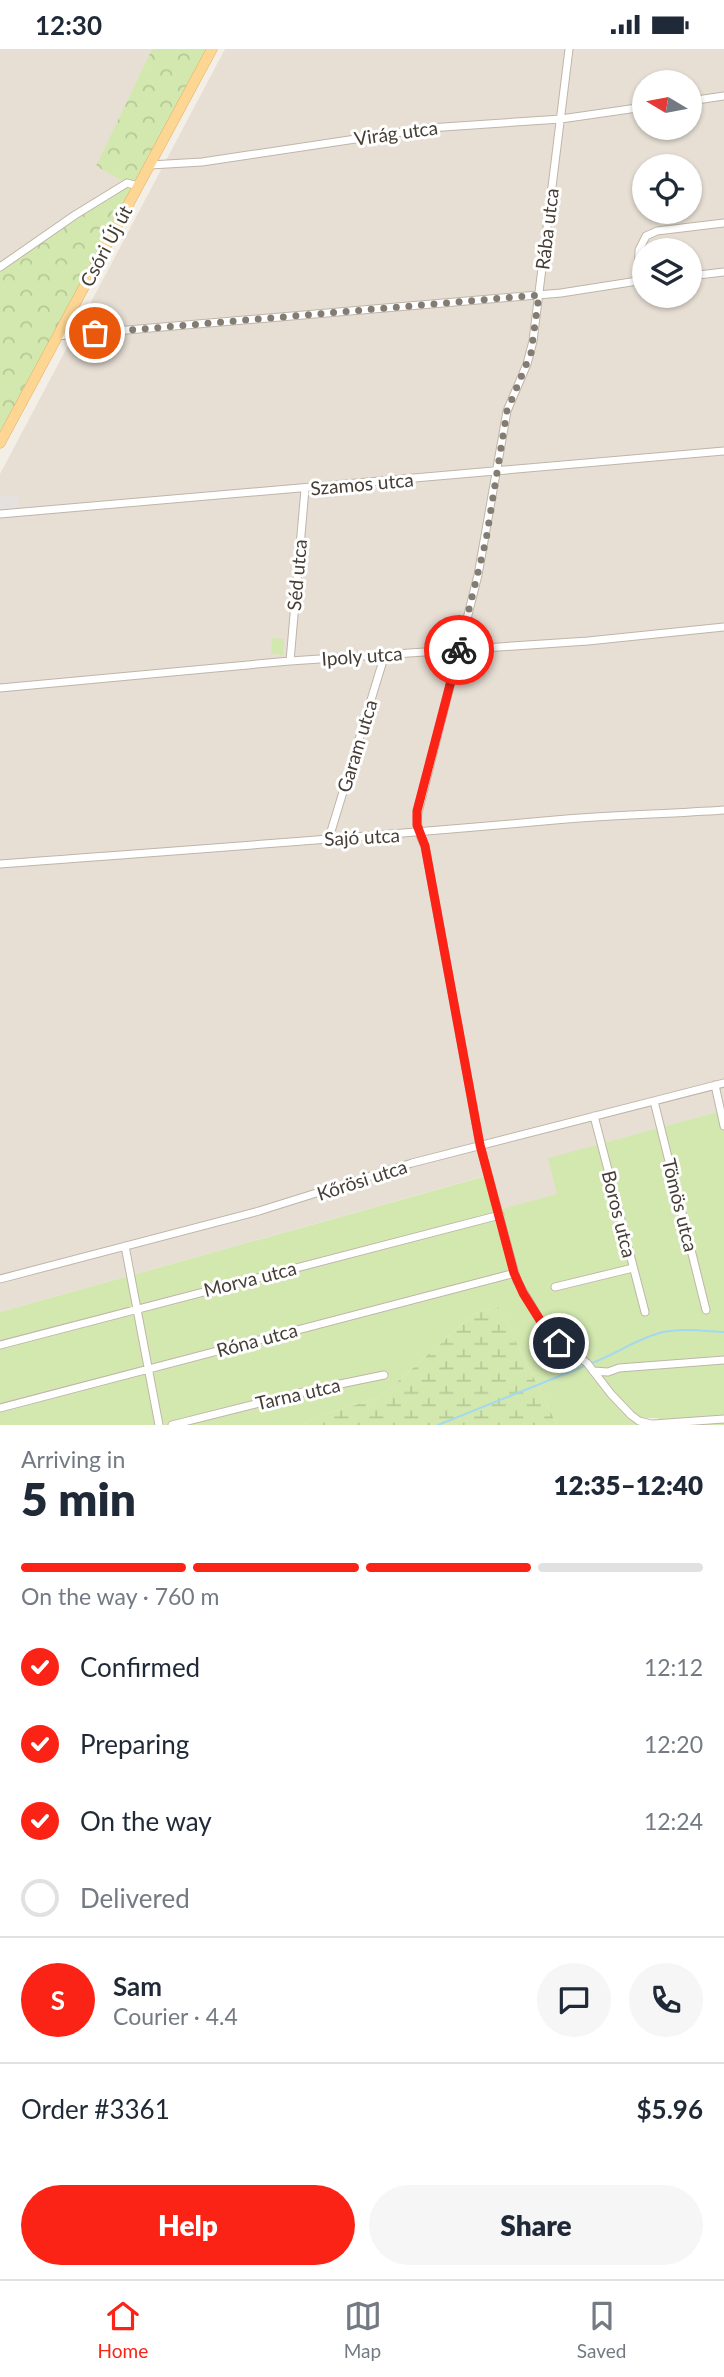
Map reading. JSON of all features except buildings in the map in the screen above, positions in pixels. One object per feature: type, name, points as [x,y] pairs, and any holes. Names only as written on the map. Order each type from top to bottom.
[{"type":"main road","name":"Csóri Új út","points":[[0,443],[212,49]]},
{"type":"street","name":"Rába utca","points":[[569,49],[531,353],[507,411],[486,540],[417,811],[419,833],[425,846],[480,1145],[514,1273],[551,1338],[590,1367],[638,1423]]},
{"type":"street","points":[[702,99],[724,96]]},
{"type":"street","name":"Virág utca","points":[[150,165],[202,162],[429,128],[561,119],[632,109]]},
{"type":"street","points":[[0,267],[127,183],[138,186]]},
{"type":"street","points":[[645,238],[657,231],[724,223]]},
{"type":"street","points":[[702,275],[724,272]]},
{"type":"street","points":[[57,336],[539,295],[632,281]]},
{"type":"street","name":"Szamos utca","points":[[0,514],[724,451]]},
{"type":"street","name":"Séd utca","points":[[290,661],[305,489]]},
{"type":"street","name":"Ipoly utca","points":[[0,688],[290,661],[589,641],[724,627]]},
{"type":"street","name":"Garam utca","points":[[329,838],[385,654]]},
{"type":"street","name":"Sajó utca","points":[[0,864],[419,833],[554,820],[724,810]]},
{"type":"street","name":"Kőrösi utca","points":[[0,1279],[271,1208],[412,1163],[724,1083]]},
{"type":"street","points":[[715,1086],[724,1126]]},
{"type":"street","name":"Tömös utca","points":[[654,1101],[706,1310]]},
{"type":"street","name":"Boros utca","points":[[594,1116],[645,1312]]},
{"type":"street","name":"Morva utca","points":[[0,1345],[500,1215]]},
{"type":"street","points":[[125,1246],[159,1425]]},
{"type":"street","points":[[555,1287],[633,1268]]},
{"type":"street","name":"Róna utca","points":[[0,1408],[514,1273]]},
{"type":"street","points":[[590,1367],[603,1372],[619,1368],[724,1360]]},
{"type":"street","name":"Tarna utca","points":[[172,1425],[311,1390],[384,1375]]},
{"type":"street","points":[[638,1423],[724,1419]]},
{"type":"shaded area","points":[[0,49],[152,49],[97,166],[124,182],[0,261]]},
{"type":"shaded area","points":[[225,49],[724,49],[724,1110],[549,1158],[558,1194],[502,1209],[492,1174],[0,1312],[0,474]]},
{"type":"shaded area","points":[[17,495],[19,510],[0,512],[0,496]]},
{"type":"green space","points":[[152,49],[212,49],[0,443],[0,261],[124,182],[96,166]]},
{"type":"green space","points":[[272,638],[284,639],[283,655],[271,654]]},
{"type":"green space","points":[[724,1110],[724,1425],[661,1425],[658,1418],[640,1418],[637,1425],[557,1425],[499,1307],[475,1313],[380,1397],[311,1419],[303,1425],[0,1425],[0,1312],[493,1174],[502,1209],[557,1194],[548,1158]]},
{"type":"green space","points":[[499,1307],[557,1425],[303,1425],[311,1419],[380,1397],[475,1313]]},
{"type":"waterway","points":[[592,1363],[663,1332],[724,1332]]},
{"type":"waterway","points":[[438,1425],[587,1365]]},
{"type":"way so far","points":[[95,333],[539,295],[531,353],[507,411],[486,540],[459,650]]},
{"type":"route","points":[[459,650],[417,811],[417,825],[424,840],[480,1145],[514,1273],[551,1338],[559,1343]]}]
